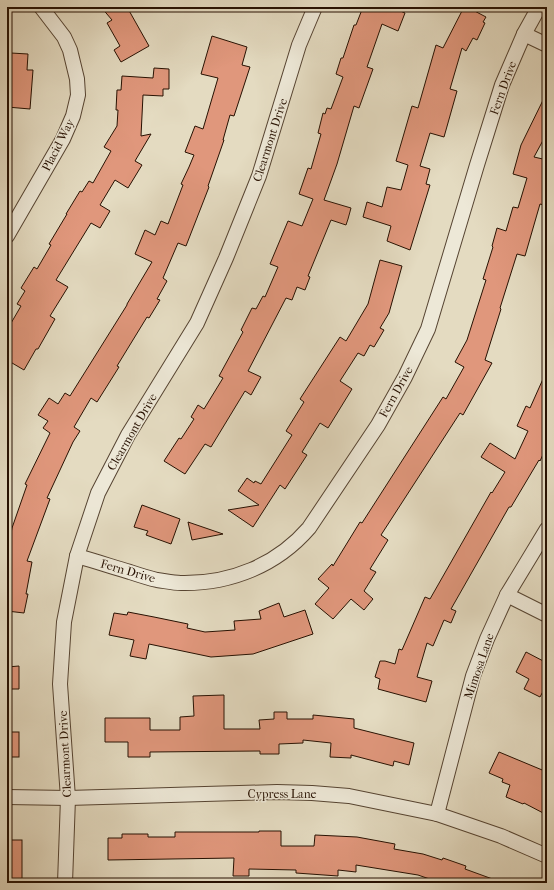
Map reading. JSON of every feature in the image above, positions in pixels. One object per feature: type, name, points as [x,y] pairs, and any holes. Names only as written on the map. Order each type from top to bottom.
[{"type":"street","name":"Placid Way","points":[[7,236],[63,139],[73,116],[78,95],[77,79],[70,50],[64,37],[41,7]]},
{"type":"street","name":"Clearmont Drive","points":[[65,883],[68,798],[60,684],[64,622],[77,556],[98,493],[128,435],[197,323],[226,258],[259,176],[299,45],[315,7]]},
{"type":"street","name":"Fern Drive","points":[[77,556],[155,580],[181,583],[214,581],[241,574],[264,564],[284,552],[309,528],[378,425],[405,377],[428,328],[502,85],[524,34],[539,7]]},
{"type":"street","points":[[524,34],[547,46]]},
{"type":"street","name":"Mimosa Lane","points":[[437,814],[473,676],[487,639],[507,595],[547,529]]},
{"type":"street","points":[[507,595],[547,615]]},
{"type":"street","name":"Cypress Lane","points":[[7,797],[68,798],[277,792],[350,796],[437,814],[501,836],[547,856]]},
{"type":"building","points":[[101,7],[127,7],[149,46],[121,62],[114,50],[120,46],[107,23],[112,20]]},
{"type":"building","points":[[363,7],[391,7],[405,13],[398,31],[382,24],[367,67],[373,69],[359,108],[354,106],[337,164],[324,200],[351,208],[346,225],[331,220],[308,276],[310,277],[305,290],[297,287],[292,300],[286,298],[248,371],[261,377],[251,395],[245,391],[211,447],[205,444],[185,474],[164,461],[194,419],[191,417],[198,405],[204,409],[223,378],[219,376],[243,332],[241,330],[252,308],[256,309],[263,296],[265,297],[278,267],[270,264],[288,221],[302,226],[313,199],[299,194],[308,168],[311,169],[321,134],[318,133],[323,113],[325,114],[327,108],[331,109],[343,77],[336,74],[341,58],[343,58],[354,25],[356,25]]},
{"type":"building","points":[[464,7],[467,7],[486,17],[483,22],[485,23],[477,40],[473,38],[466,51],[462,48],[450,89],[457,91],[444,137],[430,133],[420,166],[430,169],[426,184],[430,185],[410,250],[387,241],[391,226],[363,217],[367,202],[382,207],[387,187],[401,190],[408,165],[396,161],[412,106],[418,108],[436,45],[443,48]]},
{"type":"building","points":[[212,36],[247,47],[242,65],[250,67],[234,116],[230,115],[224,140],[208,186],[209,187],[186,246],[178,243],[163,278],[167,281],[157,299],[160,300],[149,318],[147,317],[117,366],[119,367],[97,402],[91,398],[74,427],[80,431],[73,442],[47,498],[50,499],[27,561],[32,562],[24,613],[7,611],[7,556],[12,528],[27,485],[25,484],[50,433],[43,428],[48,421],[38,415],[49,398],[58,404],[65,393],[70,396],[152,262],[135,254],[145,230],[155,235],[161,221],[168,224],[183,185],[181,184],[194,155],[185,152],[195,126],[203,129],[218,78],[201,74]]},
{"type":"building","points":[[11,53],[28,54],[27,70],[33,70],[30,109],[7,107]]},
{"type":"building","points":[[154,68],[169,69],[169,89],[163,89],[163,96],[143,95],[141,136],[151,134],[135,161],[142,165],[128,188],[115,180],[100,205],[110,211],[100,228],[91,223],[56,280],[68,287],[50,316],[55,319],[24,370],[7,360],[7,330],[21,306],[17,304],[25,291],[21,288],[34,267],[37,269],[51,245],[49,244],[80,191],[82,192],[89,181],[93,183],[111,151],[104,147],[117,126],[117,90],[121,90],[122,76],[153,78]]},
{"type":"building","points":[[547,92],[547,133],[534,157],[547,160],[547,193],[544,205],[540,204],[525,256],[517,254],[485,360],[492,363],[463,415],[460,413],[381,535],[388,540],[370,569],[376,572],[364,591],[373,599],[364,610],[351,599],[333,619],[315,604],[329,588],[318,579],[332,564],[333,566],[360,522],[362,523],[443,397],[446,399],[464,367],[455,362],[467,340],[486,280],[483,279],[497,228],[506,231],[513,207],[518,208],[527,178],[513,174],[521,145]]},
{"type":"building","points":[[380,260],[402,266],[389,313],[380,328],[384,330],[374,347],[370,345],[364,356],[358,353],[340,381],[352,389],[328,428],[320,423],[302,452],[307,455],[285,489],[280,485],[253,527],[228,510],[259,505],[238,491],[247,478],[254,483],[255,481],[261,484],[292,435],[286,431],[304,402],[300,399],[340,337],[346,341],[368,304]]},
{"type":"building","points":[[547,370],[547,446],[540,461],[539,460],[511,507],[509,507],[451,609],[456,611],[451,623],[444,620],[433,646],[427,643],[417,677],[432,681],[426,702],[378,689],[380,679],[375,677],[380,661],[395,664],[399,649],[402,650],[425,597],[430,599],[491,492],[492,493],[505,472],[481,457],[490,443],[515,459],[528,431],[517,426],[526,406],[530,408]]},
{"type":"building","points":[[142,505],[180,519],[171,544],[146,535],[148,531],[134,527]]},
{"type":"building","points":[[188,522],[223,534],[192,540]]},
{"type":"building","points":[[279,603],[284,617],[305,610],[313,634],[253,654],[211,657],[149,644],[146,659],[130,656],[134,640],[109,635],[114,613],[127,615],[128,612],[188,624],[187,628],[205,632],[235,630],[234,621],[261,619],[259,611]]},
{"type":"building","points":[[526,652],[547,663],[547,684],[540,697],[524,689],[529,679],[516,672]]},
{"type":"building","points":[[19,666],[19,689],[7,689],[7,667]]},
{"type":"building","points":[[224,695],[224,729],[260,729],[259,720],[274,719],[274,712],[287,712],[287,719],[313,719],[313,715],[354,719],[354,728],[414,743],[409,765],[394,761],[393,766],[351,755],[351,758],[330,757],[331,743],[303,740],[303,743],[279,744],[279,754],[260,754],[260,751],[150,752],[150,757],[128,757],[128,742],[105,742],[105,718],[150,718],[150,730],[180,730],[180,717],[194,716],[193,696]]},
{"type":"building","points":[[7,732],[19,732],[19,757],[7,757]]},
{"type":"building","points":[[499,752],[547,772],[547,815],[524,803],[523,804],[506,797],[510,785],[502,782],[503,779],[489,773]]},
{"type":"building","points":[[281,831],[281,846],[314,846],[315,835],[357,837],[395,844],[394,849],[423,854],[442,860],[443,858],[466,866],[465,869],[498,881],[498,883],[441,883],[418,875],[356,865],[356,872],[338,870],[338,876],[296,873],[296,870],[249,869],[249,876],[233,876],[234,858],[108,860],[108,838],[122,838],[122,834],[148,834],[148,837],[175,837],[175,832]]},
{"type":"building","points":[[7,840],[22,840],[22,883],[7,883]]}]
